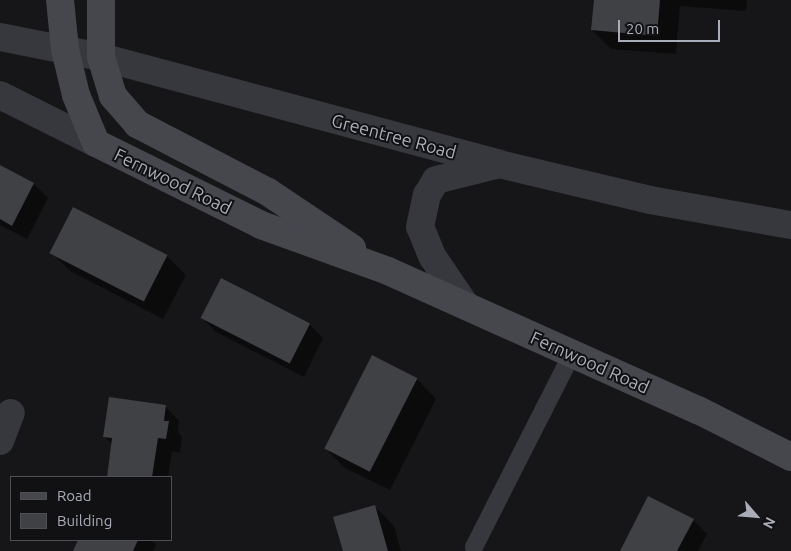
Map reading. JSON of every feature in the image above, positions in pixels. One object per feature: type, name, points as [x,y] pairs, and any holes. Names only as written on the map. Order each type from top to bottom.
[{"type":"main road","name":"Fernwood Road","points":[[60,0],[64,49],[76,95],[96,143],[261,225],[388,271],[698,410],[791,457]]},
{"type":"main road","name":"Fernwood Road","points":[[101,0],[101,57],[113,96],[137,124],[268,192],[388,271]]},
{"type":"street","name":"Greentree Road","points":[[0,37],[101,57],[499,164],[650,200],[791,225]]},
{"type":"street","points":[[0,95],[96,143]]},
{"type":"street","points":[[466,306],[432,256],[420,227],[427,196],[436,180],[499,164]]},
{"type":"street","points":[[0,441],[11,413]]},
{"type":"lane","points":[[474,547],[572,354]]},
{"type":"building","points":[[594,0],[660,0],[657,36],[591,30]]},
{"type":"building","points":[[0,165],[34,183],[12,226],[0,219]]},
{"type":"building","points":[[73,207],[167,255],[144,301],[49,253]]},
{"type":"building","points":[[221,278],[310,323],[290,363],[201,318]]},
{"type":"building","points":[[372,355],[417,378],[370,472],[324,449]]},
{"type":"building","points":[[109,397],[166,405],[164,421],[169,421],[166,439],[158,438],[152,476],[107,476],[112,438],[103,437]]},
{"type":"building","points":[[648,496],[694,519],[677,551],[620,551]]},
{"type":"building","points":[[375,505],[388,551],[343,551],[333,517]]},
{"type":"building","points":[[78,541],[138,541],[133,551],[73,551]]}]
